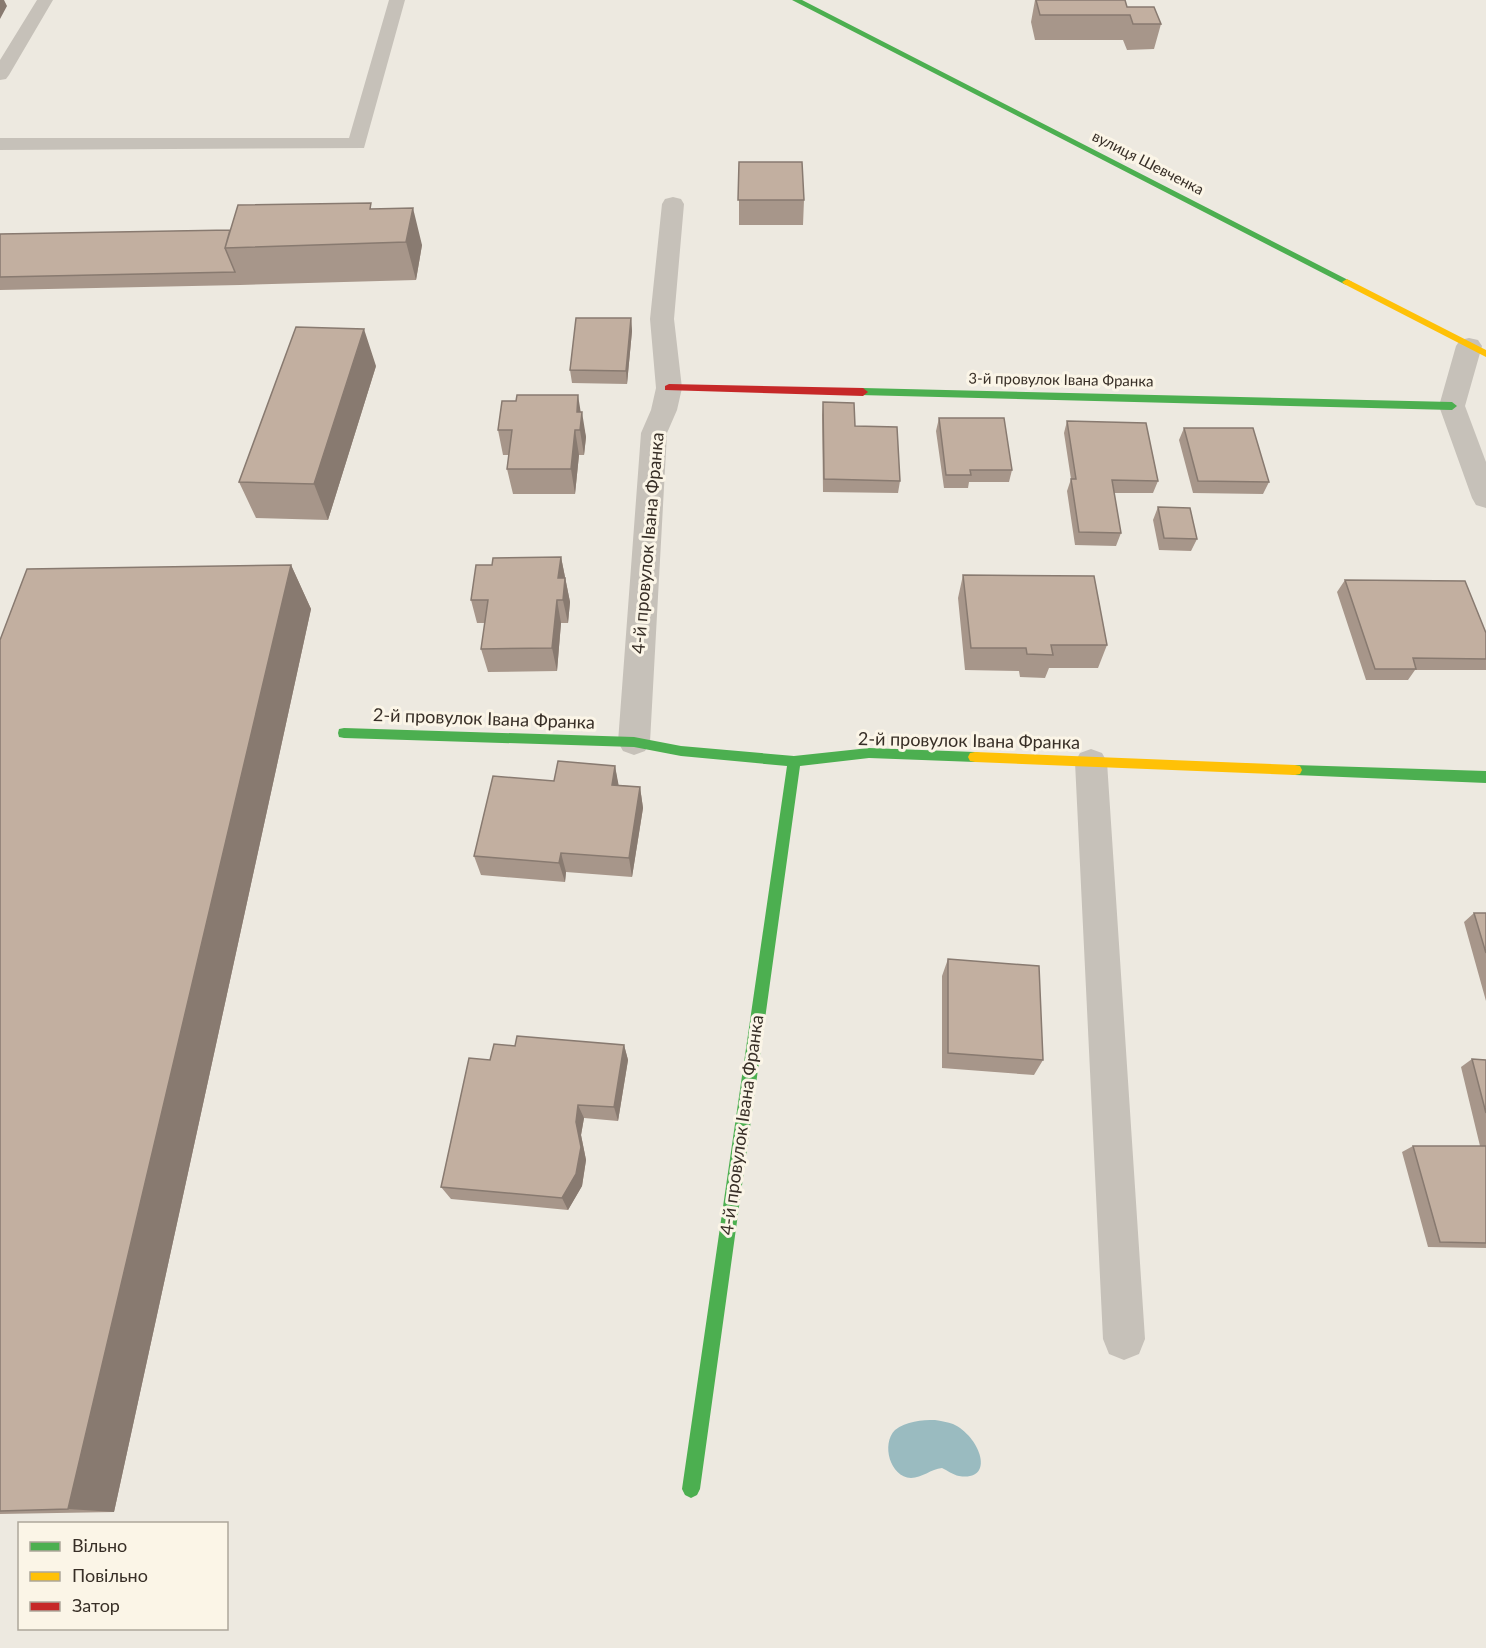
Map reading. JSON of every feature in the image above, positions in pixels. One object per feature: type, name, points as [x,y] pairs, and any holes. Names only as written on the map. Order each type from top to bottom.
[{"type":"street","name":"вулиця Шевченка","points":[[796,0],[1478,350]]},
{"type":"street","name":"4-й провулок Івана Франка","points":[[634,742],[654,433],[664,410],[669,388],[662,319],[673,204]]},
{"type":"street","points":[[1478,350],[1452,406],[1486,498]]},
{"type":"street","name":"3-й провулок Івана Франка","points":[[669,388],[1452,406]]},
{"type":"street","name":"2-й провулок Івана Франка","points":[[344,733],[634,742],[681,751],[794,761],[869,753],[1486,777]]},
{"type":"street","name":"4-й провулок Івана Франка","points":[[691,1489],[794,761]]},
{"type":"street","points":[[1091,762],[1124,1339]]},
{"type":"lane","points":[[0,144],[357,144],[396,0]]},
{"type":"lane","points":[[0,75],[44,1]]},
{"type":"water","points":[[935,1420],[953,1424],[971,1438],[980,1457],[981,1466],[978,1472],[971,1476],[959,1476],[942,1468],[911,1478],[898,1472],[893,1466],[888,1451],[891,1436],[895,1430],[909,1423]]},
{"type":"building","points":[[1036,0],[1125,0],[1127,7],[1154,7],[1161,24],[1133,24],[1130,15],[1040,15]]},
{"type":"building","points":[[739,162],[802,162],[804,200],[738,200]]},
{"type":"building","points":[[371,203],[370,209],[413,208],[406,242],[225,248],[238,205]]},
{"type":"building","points":[[230,230],[225,248],[235,272],[0,277],[0,234]]},
{"type":"building","points":[[576,318],[631,318],[626,371],[570,370]]},
{"type":"building","points":[[296,327],[364,329],[314,484],[239,482]]},
{"type":"building","points":[[517,395],[578,395],[577,412],[582,412],[580,430],[575,430],[571,469],[507,469],[512,430],[498,430],[502,401],[516,401]]},
{"type":"building","points":[[823,402],[854,403],[855,426],[897,427],[900,481],[824,479]]},
{"type":"building","points":[[939,418],[1004,418],[1012,470],[970,470],[971,475],[946,475]]},
{"type":"building","points":[[1067,421],[1146,423],[1158,481],[1112,480],[1121,533],[1079,532],[1071,479],[1076,479]]},
{"type":"building","points":[[1184,428],[1253,428],[1269,482],[1198,481]]},
{"type":"building","points":[[1158,507],[1190,508],[1197,539],[1164,538]]},
{"type":"building","points":[[561,557],[558,578],[565,578],[563,600],[557,600],[552,648],[481,649],[488,600],[471,600],[476,565],[492,565],[493,558]]},
{"type":"building","points":[[291,565],[68,1509],[0,1511],[0,640],[27,569]]},
{"type":"building","points":[[963,575],[1094,576],[1107,645],[1051,645],[1053,655],[1027,654],[1026,648],[971,648]]},
{"type":"building","points":[[1345,580],[1465,581],[1486,633],[1486,659],[1413,658],[1416,669],[1375,669]]},
{"type":"building","points":[[558,761],[615,766],[612,785],[640,787],[629,858],[561,853],[559,863],[474,856],[493,776],[554,781]]},
{"type":"building","points":[[1474,913],[1486,913],[1486,953]]},
{"type":"building","points":[[948,959],[1039,966],[1043,1060],[948,1053]]},
{"type":"building","points":[[517,1036],[624,1045],[614,1107],[578,1105],[576,1122],[581,1147],[576,1174],[562,1198],[441,1187],[469,1058],[490,1060],[494,1044],[515,1046]]},
{"type":"building","points":[[1472,1059],[1486,1060],[1486,1113]]},
{"type":"building","points":[[1413,1146],[1486,1146],[1486,1243],[1440,1242]]},
{"type":"traffic: fast","points":[[796,0],[1347,282]]},
{"type":"traffic: fast","points":[[863,392],[1452,406]]},
{"type":"traffic: fast","points":[[344,733],[634,742],[681,751],[794,761],[869,753],[975,757]]},
{"type":"traffic: fast","points":[[691,1489],[794,761]]},
{"type":"traffic: fast","points":[[1295,770],[1486,777]]},
{"type":"traffic: slow","points":[[1347,282],[1486,354]]},
{"type":"traffic: slow","points":[[975,757],[1295,770]]},
{"type":"traffic: jam","points":[[669,388],[863,392]]}]
